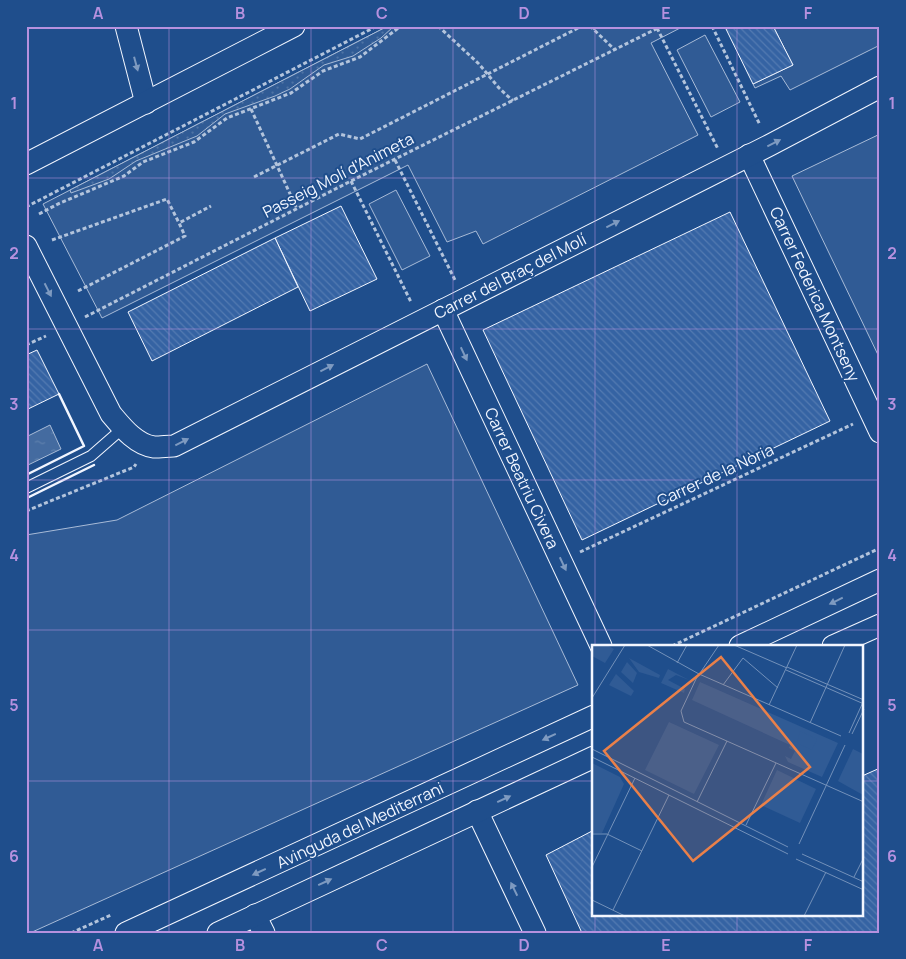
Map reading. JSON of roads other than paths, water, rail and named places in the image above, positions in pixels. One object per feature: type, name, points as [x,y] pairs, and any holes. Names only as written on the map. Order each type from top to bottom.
[{"type":"street","points":[[126,26],[146,103]]},
{"type":"street","points":[[26,164],[294,26]]},
{"type":"street","name":"Carrer del Braç del Molí","points":[[136,437],[153,447],[174,446],[727,167],[880,87]]},
{"type":"street","name":"Carrer Federica Montseny","points":[[749,155],[876,424]]},
{"type":"street","points":[[26,246],[111,414],[136,437]]},
{"type":"street","name":"Carrer Beatriu Civera","points":[[443,310],[601,645]]},
{"type":"street","points":[[742,645],[880,580]]},
{"type":"street","points":[[835,645],[880,625]]},
{"type":"street","name":"Avinguda del Mediterrani","points":[[126,933],[592,717]]},
{"type":"street","points":[[218,933],[260,924],[477,811],[592,758]]},
{"type":"street","points":[[477,811],[535,933]]},
{"type":"lane","points":[[26,488],[91,456],[136,437]]},
{"type":"water","points":[[50,425],[61,449],[26,466],[26,437]]}]
